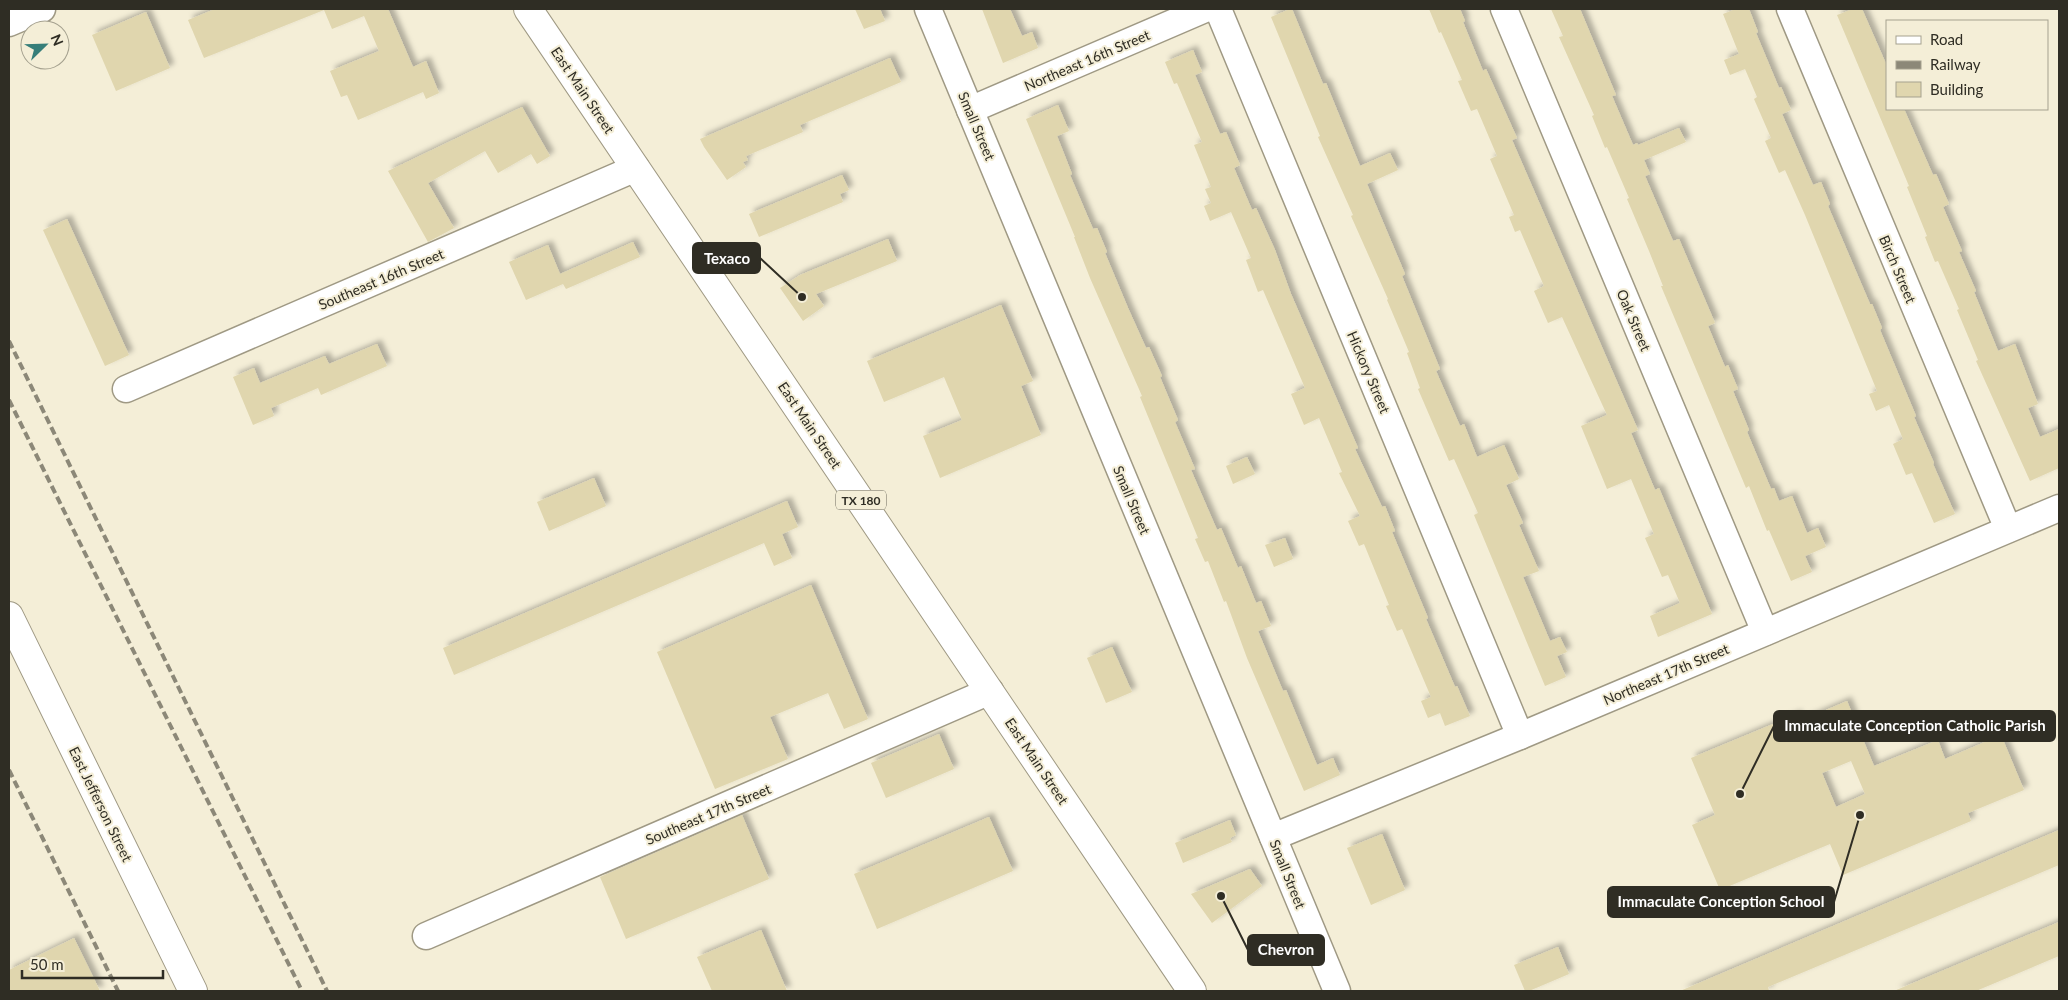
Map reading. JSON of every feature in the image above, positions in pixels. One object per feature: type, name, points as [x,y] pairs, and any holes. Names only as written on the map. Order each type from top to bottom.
[{"type":"main road","name":"East Main Street","points":[[528,9],[1192,991]]},
{"type":"main road","name":"East Jefferson Street","points":[[9,616],[193,991]]},
{"type":"street","points":[[9,23],[42,9]]},
{"type":"street","name":"Small Street","points":[[928,9],[1337,991]]},
{"type":"street","name":"Northeast 16th Street","points":[[970,110],[1205,9]]},
{"type":"street","name":"Hickory Street","points":[[1218,9],[1520,736]]},
{"type":"street","name":"Oak Street","points":[[1504,9],[1765,632]]},
{"type":"street","name":"Birch Street","points":[[1790,9],[2008,529]]},
{"type":"street","name":"Southeast 16th Street","points":[[126,389],[636,168]]},
{"type":"street","name":"Northeast 17th Street","points":[[1273,836],[1520,736],[2059,508]]},
{"type":"street","name":"Southeast 17th Street","points":[[426,936],[990,691]]},
{"type":"building","points":[[215,9],[388,9],[413,67],[426,61],[439,93],[426,99],[423,92],[358,120],[347,95],[341,97],[330,71],[379,51],[364,16],[332,29],[324,10],[204,58],[188,20]]},
{"type":"building","points":[[855,9],[880,9],[885,21],[864,29]]},
{"type":"building","points":[[982,9],[1010,9],[1022,36],[1032,32],[1038,48],[1003,63]]},
{"type":"building","points":[[1292,9],[1323,84],[1326,83],[1360,166],[1390,153],[1398,170],[1367,184],[1405,274],[1402,276],[1440,369],[1436,371],[1460,426],[1464,424],[1477,457],[1504,445],[1519,479],[1506,485],[1523,523],[1519,525],[1539,571],[1523,577],[1550,641],[1560,637],[1567,652],[1557,656],[1566,677],[1545,686],[1474,515],[1478,513],[1454,459],[1449,461],[1418,389],[1420,388],[1407,353],[1409,352],[1351,216],[1353,215],[1318,137],[1320,136],[1271,17]]},
{"type":"building","points":[[1429,9],[1460,9],[1465,21],[1463,22],[1483,71],[1486,69],[1517,138],[1512,140],[1638,430],[1631,433],[1655,490],[1659,488],[1712,614],[1658,637],[1650,616],[1680,603],[1668,575],[1662,577],[1645,538],[1654,534],[1631,479],[1607,489],[1581,426],[1607,415],[1562,317],[1548,323],[1534,291],[1544,286],[1520,230],[1515,232],[1509,217],[1514,215],[1490,159],[1497,156],[1477,109],[1471,111],[1458,81],[1462,80]]},
{"type":"building","points":[[1551,9],[1580,9],[1616,95],[1612,96],[1633,145],[1637,143],[1638,145],[1679,128],[1686,142],[1644,160],[1650,174],[1645,176],[1673,241],[1679,239],[1715,323],[1708,326],[1725,367],[1728,365],[1738,389],[1733,391],[1749,430],[1747,432],[1771,489],[1774,488],[1779,501],[1792,496],[1807,533],[1818,528],[1826,547],[1805,556],[1812,572],[1791,581],[1769,530],[1767,531],[1749,486],[1746,488],[1661,286],[1663,286],[1627,199],[1629,198],[1607,147],[1605,148],[1592,116],[1594,115],[1559,37],[1563,36]]},
{"type":"building","points":[[1736,9],[1749,9],[1758,32],[1756,33],[1779,88],[1781,87],[1791,110],[1782,114],[1813,185],[1821,182],[1830,204],[1828,206],[1882,328],[1880,330],[1916,416],[1914,417],[1955,514],[1934,523],[1912,473],[1906,475],[1893,444],[1903,439],[1889,405],[1876,411],[1869,394],[1877,391],[1785,170],[1779,173],[1765,141],[1771,138],[1754,99],[1757,97],[1745,69],[1730,75],[1724,60],[1739,54],[1723,14]]},
{"type":"building","points":[[1853,9],[1862,9],[1886,64],[1886,110],[1904,110],[1933,175],[1936,174],[1949,204],[1943,207],[1962,251],[1959,252],[1976,291],[1974,292],[1998,351],[2015,344],[2038,404],[2028,408],[2040,437],[2059,429],[2059,468],[2030,481],[1976,361],[1978,360],[1957,310],[1959,309],[1938,261],[1935,262],[1925,237],[1927,236],[1907,187],[1909,186],[1837,15]]},
{"type":"building","points":[[146,12],[170,68],[116,91],[92,35]]},
{"type":"building","points":[[1193,50],[1202,72],[1195,75],[1220,134],[1226,132],[1240,165],[1234,168],[1252,210],[1256,208],[1275,250],[1291,294],[1358,448],[1355,449],[1382,507],[1385,506],[1395,531],[1392,532],[1428,618],[1426,619],[1455,687],[1457,686],[1470,716],[1445,726],[1440,713],[1428,718],[1421,701],[1431,697],[1402,629],[1397,631],[1386,606],[1389,605],[1364,544],[1359,546],[1348,521],[1360,516],[1339,473],[1342,472],[1319,418],[1304,425],[1291,394],[1305,388],[1263,290],[1258,292],[1246,260],[1251,258],[1231,212],[1210,221],[1204,206],[1211,203],[1205,189],[1211,187],[1194,145],[1202,142],[1177,83],[1174,84],[1165,62]]},
{"type":"building","points":[[890,58],[901,82],[800,125],[803,132],[746,156],[748,160],[743,162],[746,167],[727,180],[700,139]]},
{"type":"building","points":[[1058,105],[1069,131],[1057,136],[1072,174],[1070,175],[1093,229],[1097,228],[1107,252],[1105,253],[1146,348],[1149,347],[1162,376],[1160,377],[1178,420],[1175,422],[1195,469],[1191,470],[1217,530],[1221,528],[1238,568],[1241,566],[1256,603],[1261,601],[1271,626],[1258,631],[1283,691],[1286,690],[1317,765],[1333,758],[1340,775],[1304,791],[1247,658],[1226,601],[1224,602],[1208,561],[1205,562],[1195,539],[1198,538],[1140,397],[1142,396],[1090,278],[1026,119]]},
{"type":"building","points":[[522,107],[550,156],[537,164],[531,154],[498,173],[485,151],[428,183],[454,228],[428,242],[388,171]]},
{"type":"building","points":[[842,175],[849,190],[840,194],[843,202],[759,237],[749,214]]},
{"type":"building","points":[[67,219],[129,355],[105,366],[43,230]]},
{"type":"building","points":[[888,239],[897,261],[816,294],[824,306],[803,321],[780,288],[800,275]]},
{"type":"building","points":[[633,242],[640,257],[566,289],[563,284],[526,300],[509,262],[548,245],[560,274]]},
{"type":"building","points":[[1001,305],[1033,381],[1021,386],[1041,435],[940,478],[923,436],[962,420],[944,377],[884,402],[867,361]]},
{"type":"building","points":[[377,344],[387,366],[321,395],[318,388],[271,408],[274,416],[253,425],[233,377],[254,368],[260,383],[325,356],[329,364]]},
{"type":"building","points":[[1247,457],[1255,474],[1233,484],[1226,466]]},
{"type":"building","points":[[594,478],[606,506],[549,531],[537,502]]},
{"type":"building","points":[[787,501],[798,527],[782,534],[792,558],[774,566],[764,543],[454,675],[443,648]]},
{"type":"building","points":[[1285,538],[1293,559],[1274,567],[1265,545]]},
{"type":"building","points":[[811,585],[868,719],[844,729],[828,693],[770,717],[788,759],[715,789],[657,652]]},
{"type":"building","points":[[1112,647],[1132,692],[1106,703],[1087,658]]},
{"type":"building","points":[[1847,701],[1874,766],[1938,740],[1945,759],[2001,735],[2024,790],[1968,813],[1971,821],[1843,875],[1830,844],[1720,890],[1692,825],[1715,815],[1691,758],[1797,714],[1800,721]],"holes":[[[1851,761],[1865,794],[1836,807],[1822,773]]]},
{"type":"building","points":[[939,734],[954,769],[886,798],[871,763]]},
{"type":"building","points":[[742,815],[769,879],[626,939],[600,877]]},
{"type":"building","points":[[989,817],[1013,871],[877,929],[854,874]]},
{"type":"building","points":[[1230,820],[1236,835],[1230,838],[1232,842],[1183,863],[1175,843]]},
{"type":"building","points":[[2059,830],[2059,865],[1768,987],[1769,991],[1680,991]]},
{"type":"building","points":[[1382,834],[1405,890],[1371,905],[1347,848]]},
{"type":"building","points":[[1250,869],[1262,886],[1212,923],[1191,894]]},
{"type":"building","points":[[2059,922],[2059,956],[1976,991],[1894,991]]},
{"type":"building","points":[[761,930],[787,991],[712,991],[697,957]]},
{"type":"building","points":[[74,938],[100,991],[9,991],[9,970]]},
{"type":"building","points":[[1558,947],[1569,974],[1525,991],[1514,965]]},
{"type":"railway","points":[[9,341],[327,991]]},
{"type":"railway","points":[[9,400],[302,991]]},
{"type":"railway","points":[[9,770],[118,991]]},
{"type":"place","name":"Texaco","points":[[802,297]]},
{"type":"place","name":"Immaculate Conception Catholic Parish","points":[[1740,794]]},
{"type":"place","name":"Immaculate Conception School","points":[[1860,815]]},
{"type":"place","name":"Chevron","points":[[1221,896]]}]
